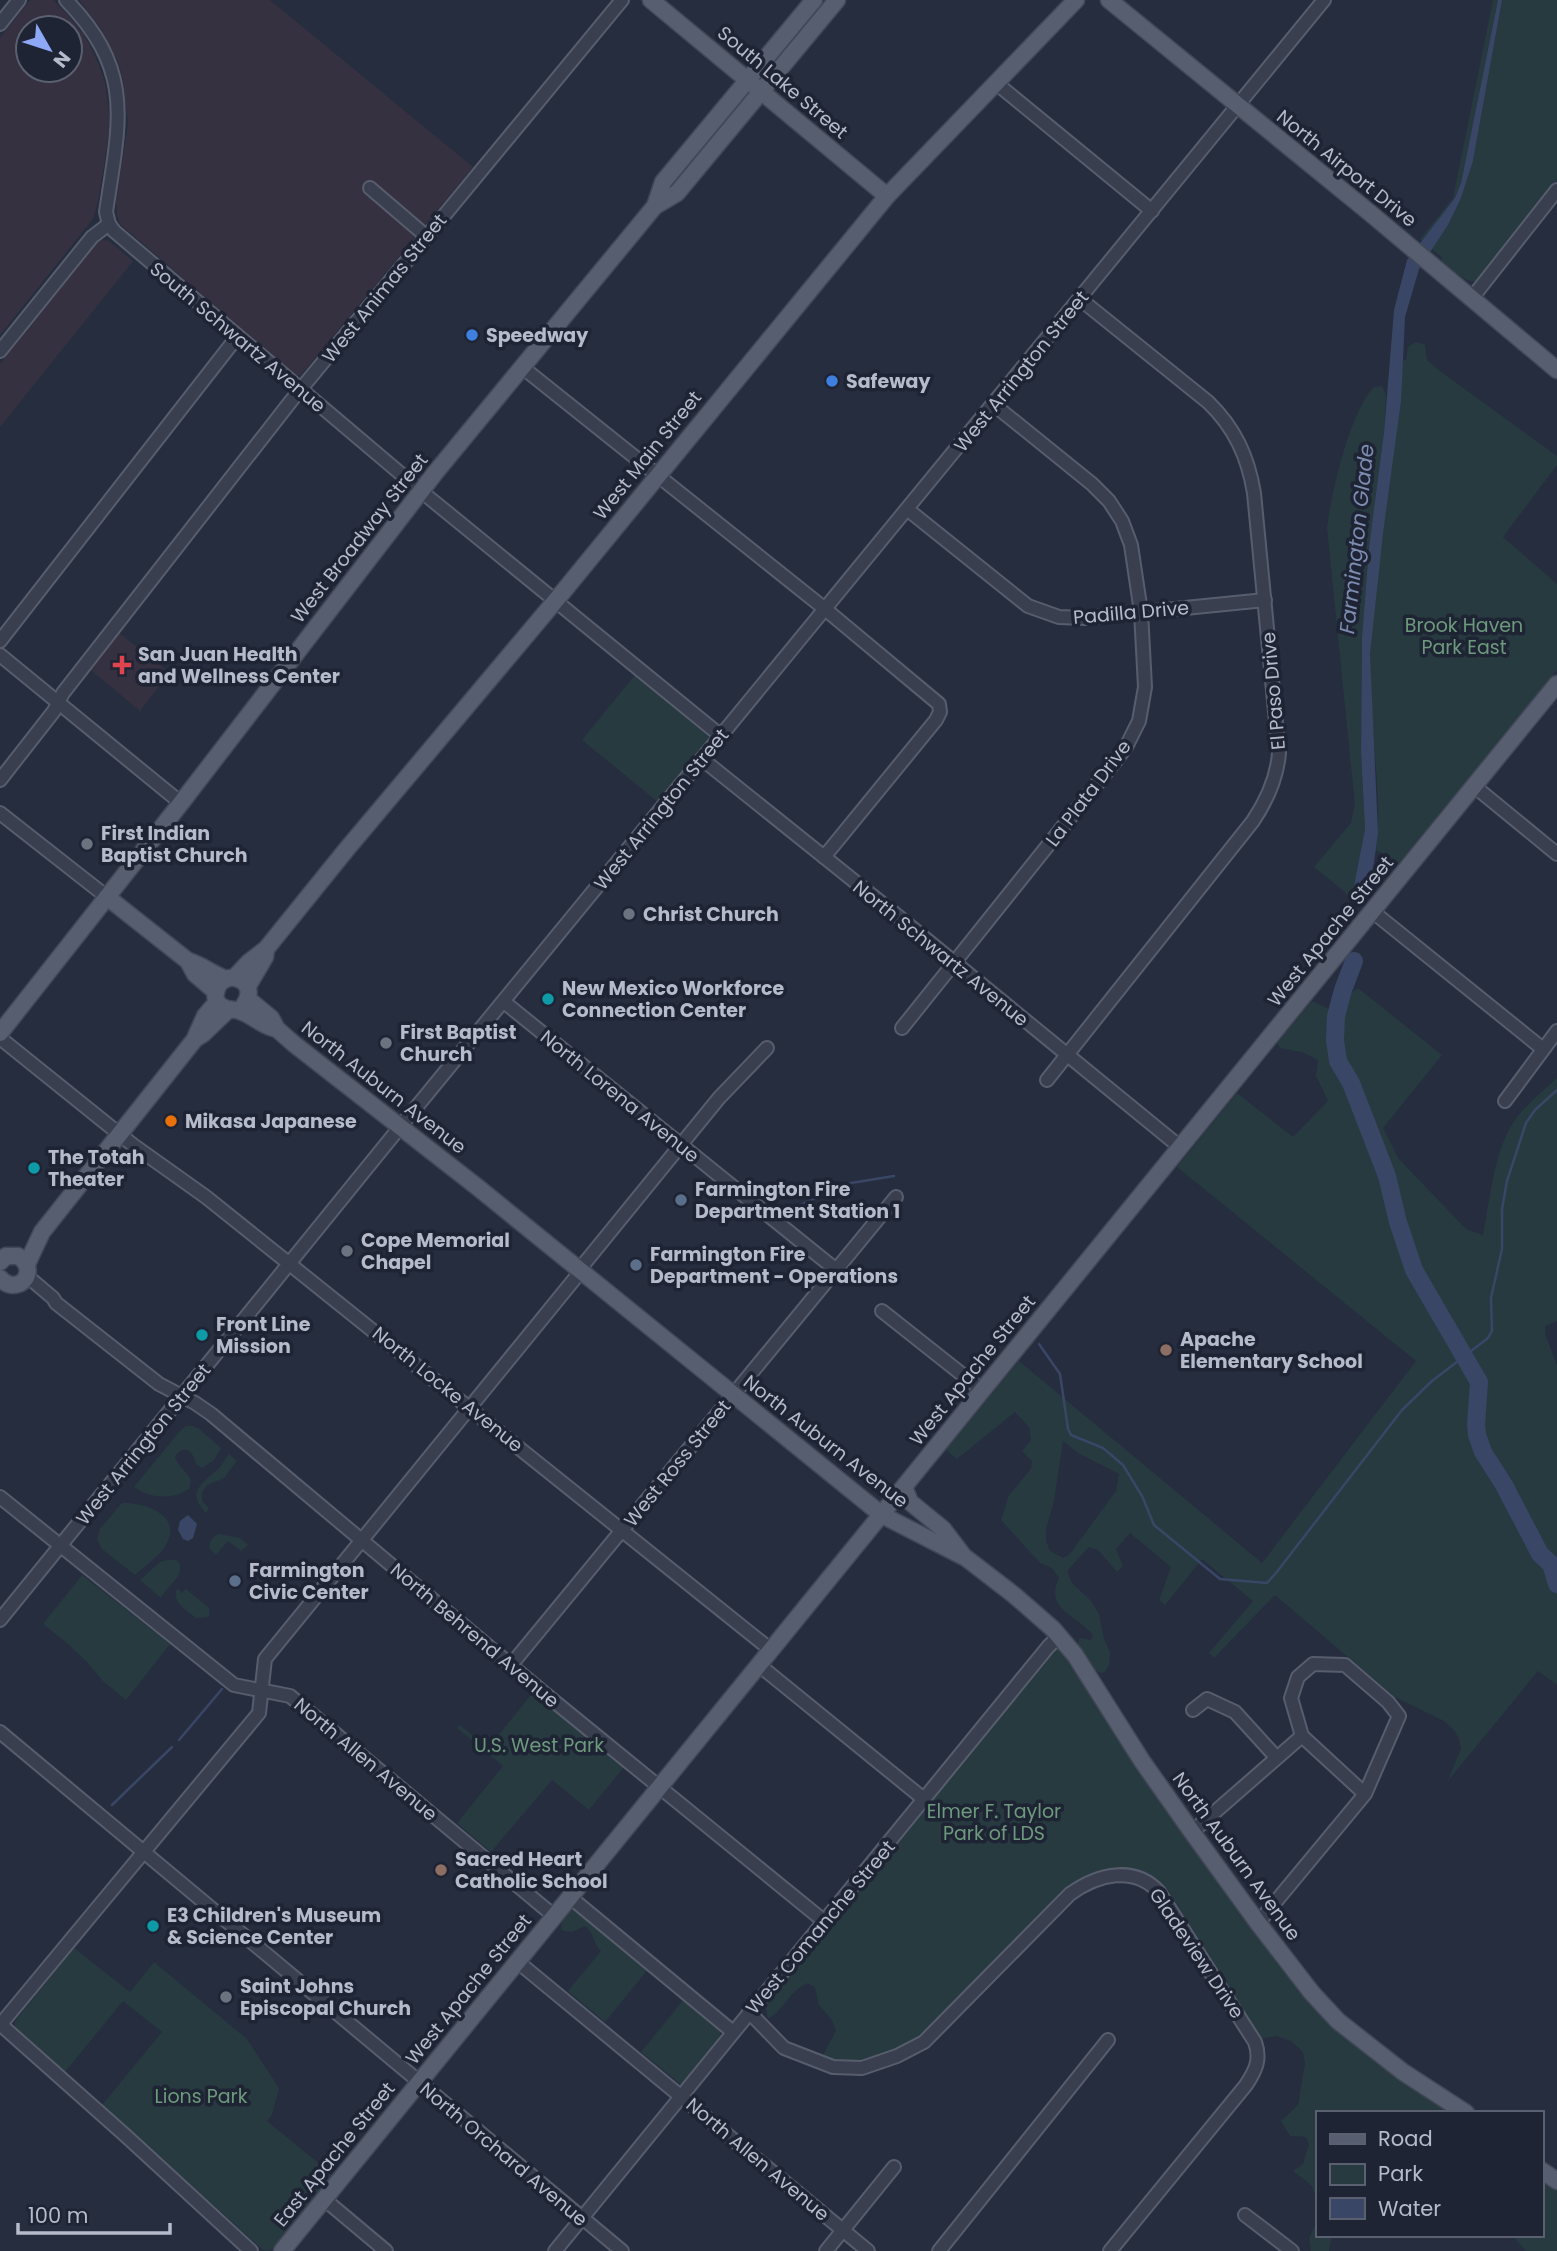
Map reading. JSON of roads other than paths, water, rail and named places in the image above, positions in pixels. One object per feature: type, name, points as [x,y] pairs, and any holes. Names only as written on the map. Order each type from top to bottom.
[{"type":"main road","name":"South Lake Street","points":[[651,0],[887,196]]},
{"type":"main road","name":"West Broadway Street","points":[[755,85],[814,0]]},
{"type":"main road","name":"West Broadway Street","points":[[0,1036],[421,491],[655,206],[663,182],[837,0]]},
{"type":"main road","name":"West Main Street","points":[[10,1271],[195,1039],[220,1016],[248,962],[266,949],[887,196],[1076,0]]},
{"type":"main road","name":"North Airport Drive","points":[[1109,0],[1557,370]]},
{"type":"main road","name":"West Apache Street","points":[[419,2083],[1557,684]]},
{"type":"main road","name":"North Auburn Avenue","points":[[107,897],[188,961],[202,965],[263,1026],[277,1029],[580,1270],[881,1515],[966,1558],[1014,1595],[1059,1636],[1075,1655],[1142,1761],[1258,1923],[1312,1993],[1338,2021],[1403,2071],[1463,2111]]},
{"type":"main road","points":[[904,1487],[910,1502],[943,1530],[966,1558]]},
{"type":"main road","name":"East Apache Street","points":[[282,2251],[419,2083]]},
{"type":"street","points":[[0,24],[19,0]]},
{"type":"street","points":[[0,351],[92,237],[108,224],[106,212],[119,127],[117,92],[104,51],[86,23],[66,0]]},
{"type":"street","name":"West Animas Street","points":[[0,780],[54,711],[63,693],[300,389],[622,0]]},
{"type":"street","name":"West Arrington Street","points":[[0,1620],[400,1127],[1324,0]]},
{"type":"street","points":[[996,83],[1152,211]]},
{"type":"street","points":[[370,188],[426,236]]},
{"type":"street","points":[[1472,298],[1557,190]]},
{"type":"street","name":"South Schwartz Avenue","points":[[108,224],[124,242],[554,601]]},
{"type":"street","name":"El Paso Drive","points":[[1047,1080],[1253,821],[1266,800],[1276,773],[1279,753],[1255,493],[1246,458],[1234,433],[1208,402],[1080,299]]},
{"type":"street","points":[[0,641],[237,337]]},
{"type":"street","points":[[522,368],[825,609],[933,698],[940,708],[936,720],[824,857]]},
{"type":"street","name":"La Plata Drive","points":[[902,1028],[1117,759],[1139,720],[1145,687],[1141,612],[1131,545],[1122,522],[1109,501],[1092,484],[993,404]]},
{"type":"street","name":"Padilla Drive","points":[[907,509],[1019,600],[1036,610],[1073,619],[1265,600]]},
{"type":"street","points":[[554,601],[720,736]]},
{"type":"street","points":[[0,655],[181,803]]},
{"type":"street","name":"North Schwartz Avenue","points":[[702,760],[1180,1147]]},
{"type":"street","points":[[1474,786],[1557,854]]},
{"type":"street","points":[[0,813],[107,897]]},
{"type":"street","points":[[1372,911],[1543,1049]]},
{"type":"street","name":"North Lorena Avenue","points":[[504,1002],[835,1269]]},
{"type":"street","points":[[1505,1101],[1557,1031]]},
{"type":"street","name":"North Locke Avenue","points":[[0,1036],[120,1134],[290,1263],[771,1650]]},
{"type":"street","points":[[251,2251],[0,2024],[9,2017],[259,1713],[265,1659],[680,1145],[766,1048]]},
{"type":"street","name":"West Ross Street","points":[[511,1665],[896,1197]]},
{"type":"street","name":"North Behrend Avenue","points":[[10,1271],[53,1298],[55,1303],[159,1384],[195,1402],[211,1414],[511,1665],[825,1922]]},
{"type":"street","points":[[882,1311],[983,1391]]},
{"type":"street","name":"North Allen Avenue","points":[[0,1497],[234,1685],[290,1696],[554,1916]]},
{"type":"street","name":"West Comanche Street","points":[[555,2251],[1059,1636]]},
{"type":"street","points":[[1258,1923],[1365,1794],[1399,1716],[1388,1702],[1345,1665],[1313,1664],[1298,1677],[1291,1699],[1302,1736],[1365,1794]]},
{"type":"street","points":[[759,1665],[925,1800]]},
{"type":"street","points":[[1194,1710],[1207,1699],[1235,1712],[1276,1757]]},
{"type":"street","name":"North Orchard Avenue","points":[[0,1732],[622,2251]]},
{"type":"street","points":[[1192,1832],[1302,1736]]},
{"type":"street","name":"Gladeview Drive","points":[[750,2012],[785,2048],[833,2067],[862,2067],[897,2056],[925,2042],[1070,1894],[1092,1883],[1123,1874],[1144,1879],[1159,1892],[1255,2042],[1258,2058],[1246,2085],[1110,2251]]},
{"type":"street","points":[[570,1897],[733,2032]]},
{"type":"street","name":"North Allen Avenue","points":[[518,1962],[868,2251]]},
{"type":"street","points":[[939,2251],[1108,2040]]},
{"type":"street","points":[[826,2251],[894,2167]]},
{"type":"street","points":[[324,2199],[386,2251]]},
{"type":"street","points":[[1245,2215],[1292,2251]]},
{"type":"water","points":[[1498,0],[1502,0],[1473,161],[1461,198],[1448,225],[1419,269],[1405,317],[1401,401],[1370,654],[1378,833],[1365,901],[1351,901],[1365,829],[1361,752],[1362,637],[1394,310],[1407,260],[1455,198],[1461,183]]},
{"type":"water","points":[[188,1515],[197,1524],[193,1538],[188,1541],[183,1539],[178,1530],[180,1521]]},
{"type":"waterway","name":"Farmington Glade","points":[[1354,961],[1336,1016],[1338,1061],[1351,1083],[1387,1176],[1398,1222],[1414,1270],[1479,1382],[1476,1425],[1483,1452],[1504,1485],[1540,1554],[1551,1564],[1557,1584]]},
{"type":"waterway","points":[[1039,1344],[1060,1374],[1071,1435],[1103,1448],[1123,1465],[1142,1496],[1154,1525],[1220,1579],[1267,1583],[1402,1410],[1432,1381],[1488,1338],[1492,1331],[1491,1298],[1502,1249],[1502,1209],[1507,1181],[1526,1123],[1535,1110],[1557,1090]]},
{"type":"waterway","points":[[792,1209],[845,1184],[894,1176]]},
{"type":"waterway","points":[[179,1740],[222,1689]]},
{"type":"waterway","points":[[112,1805],[172,1747]]},
{"type":"place","name":"Speedway","points":[[472,335]]},
{"type":"place","name":"Safeway","points":[[832,381]]},
{"type":"place","name":"San Juan Health and Wellness Center","points":[[122,665]]},
{"type":"place","name":"First Indian Baptist Church","points":[[87,844]]},
{"type":"place","name":"Christ Church","points":[[629,914]]},
{"type":"place","name":"New Mexico Workforce Connection Center","points":[[548,999]]},
{"type":"place","name":"First Baptist Church","points":[[386,1043]]},
{"type":"place","name":"Mikasa Japanese","points":[[171,1121]]},
{"type":"place","name":"The Totah Theater","points":[[34,1168]]},
{"type":"place","name":"Farmington Fire Department Station 1","points":[[681,1200]]},
{"type":"place","name":"Cope Memorial Chapel","points":[[347,1251]]},
{"type":"place","name":"Farmington Fire Department - Operations","points":[[636,1265]]},
{"type":"place","name":"Front Line Mission","points":[[202,1335]]},
{"type":"place","name":"Apache Elementary School","points":[[1166,1350]]},
{"type":"place","name":"Farmington Civic Center","points":[[235,1581]]},
{"type":"place","name":"Sacred Heart Catholic School","points":[[441,1870]]},
{"type":"place","name":"E3 Children's Museum & Science Center","points":[[153,1926]]},
{"type":"place","name":"Saint Johns Episcopal Church","points":[[226,1997]]},
{"type":"park label","name":"Brook Haven Park East","points":[[1464,636]]},
{"type":"park label","name":"U.S. West Park","points":[[539,1745]]},
{"type":"park label","name":"Elmer F. Taylor Park of LDS","points":[[994,1822]]},
{"type":"park label","name":"Lions Park","points":[[201,2096]]}]
